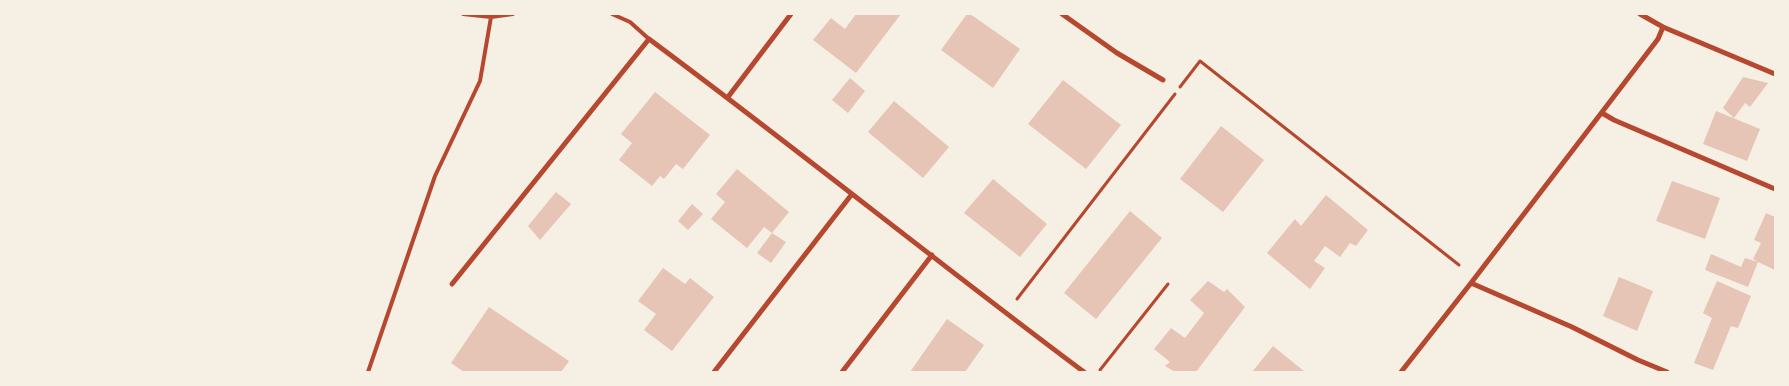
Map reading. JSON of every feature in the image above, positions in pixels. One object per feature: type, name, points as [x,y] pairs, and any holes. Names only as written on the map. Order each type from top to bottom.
[{"type":"street","points":[[728,97],[791,14]]},
{"type":"street","points":[[1062,14],[1116,53],[1163,80]]},
{"type":"street","points":[[1640,14],[1663,27],[1775,74]]},
{"type":"street","points":[[1401,372],[1472,283],[1658,39],[1663,27]]},
{"type":"street","points":[[452,284],[649,39],[728,97],[1084,372]]},
{"type":"street","points":[[1602,112],[1614,120],[1775,189]]},
{"type":"street","points":[[714,372],[852,194]]},
{"type":"street","points":[[842,372],[932,255]]},
{"type":"street","points":[[1472,283],[1667,372]]},
{"type":"lane","points":[[463,14],[491,17],[513,14]]},
{"type":"lane","points":[[612,14],[630,22],[649,39]]},
{"type":"lane","points":[[368,372],[435,176],[480,81],[491,17]]},
{"type":"path","points":[[1006,313],[1200,62],[1459,265]]},
{"type":"path","points":[[1098,372],[1168,284]]},
{"type":"building","points":[[856,14],[901,14],[856,73],[813,40],[831,18],[845,29]]},
{"type":"building","points":[[967,14],[970,14],[1020,49],[993,88],[941,50]]},
{"type":"building","points":[[1743,77],[1768,83],[1750,107],[1745,103],[1734,118],[1723,108]]},
{"type":"building","points":[[850,78],[865,91],[848,113],[832,100]]},
{"type":"building","points":[[1063,80],[1121,125],[1086,169],[1028,124]]},
{"type":"building","points":[[655,92],[710,135],[683,169],[676,164],[664,179],[660,176],[652,186],[619,160],[632,143],[621,134]]},
{"type":"building","points":[[894,101],[949,147],[923,178],[868,132]]},
{"type":"building","points":[[1716,111],[1760,129],[1747,161],[1703,144]]},
{"type":"building","points":[[1221,126],[1264,160],[1223,212],[1180,179]]},
{"type":"building","points":[[737,169],[789,212],[772,233],[764,227],[747,248],[711,219],[725,202],[716,194]]},
{"type":"building","points":[[993,179],[1047,224],[1020,257],[964,213]]},
{"type":"building","points":[[1672,181],[1720,198],[1705,239],[1656,221]]},
{"type":"building","points":[[556,192],[571,204],[540,240],[528,226]]},
{"type":"building","points":[[1326,195],[1368,230],[1356,246],[1350,243],[1340,257],[1325,246],[1314,261],[1325,268],[1310,289],[1267,253],[1295,219],[1301,226]]},
{"type":"building","points":[[692,204],[703,214],[688,230],[678,221]]},
{"type":"building","points":[[1130,211],[1162,238],[1096,319],[1064,293]]},
{"type":"building","points":[[1766,213],[1775,217],[1775,270],[1753,259],[1761,243],[1754,240]]},
{"type":"building","points":[[772,233],[786,242],[771,263],[757,253]]},
{"type":"building","points":[[1711,254],[1741,267],[1745,258],[1758,262],[1748,287],[1705,270]]},
{"type":"building","points":[[663,268],[685,284],[690,278],[714,297],[672,351],[644,330],[656,314],[638,301]]},
{"type":"building","points":[[1619,277],[1653,291],[1637,331],[1603,316]]},
{"type":"building","points":[[1208,281],[1224,292],[1227,289],[1245,307],[1196,372],[1175,372],[1165,366],[1170,362],[1154,349],[1171,328],[1185,338],[1204,313],[1190,300]]},
{"type":"building","points":[[1717,281],[1751,296],[1738,328],[1731,326],[1713,370],[1694,363],[1712,318],[1703,313]]},
{"type":"building","points":[[489,307],[569,361],[561,372],[464,372],[451,363]]},
{"type":"building","points":[[947,319],[984,345],[965,372],[910,372]]},
{"type":"building","points":[[1273,346],[1305,372],[1252,372]]}]
